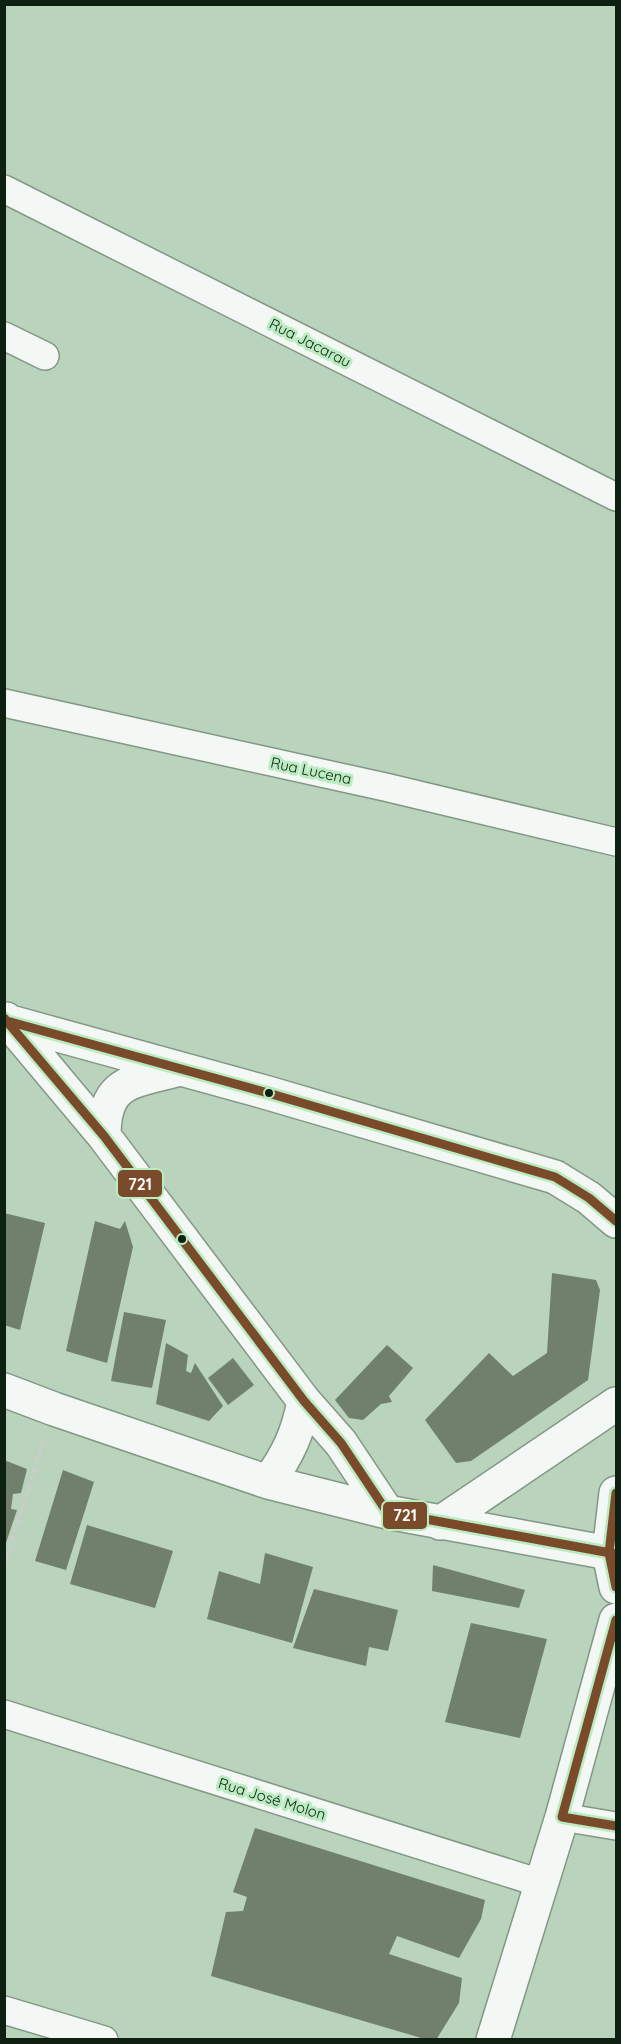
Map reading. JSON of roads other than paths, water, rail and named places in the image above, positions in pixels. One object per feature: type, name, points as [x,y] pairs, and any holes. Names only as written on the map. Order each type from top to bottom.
[{"type":"main road","points":[[5,1020],[555,1177],[614,1214]]},
{"type":"main road","points":[[5,1020],[104,1136],[304,1401],[341,1443],[387,1512]]},
{"type":"main road","points":[[104,1136],[104,1115],[110,1100],[120,1089],[136,1080],[178,1070]]},
{"type":"main road","points":[[4,1390],[268,1482],[387,1512],[613,1554]]},
{"type":"main road","points":[[268,1482],[293,1443],[304,1401]]},
{"type":"main road","points":[[440,1523],[616,1404]]},
{"type":"main road","points":[[616,1493],[613,1554],[616,1587]]},
{"type":"main road","points":[[494,2040],[562,1817],[616,1620]]},
{"type":"street","name":"Rua Jacarau","points":[[4,189],[616,497]]},
{"type":"street","points":[[4,336],[45,356]]},
{"type":"street","name":"Rua Lucena","points":[[4,703],[385,787],[616,842]]},
{"type":"street","name":"Rua José Molon","points":[[4,1714],[540,1883]]},
{"type":"street","points":[[562,1817],[616,1826]]},
{"type":"street","points":[[4,2010],[104,2040]]}]
